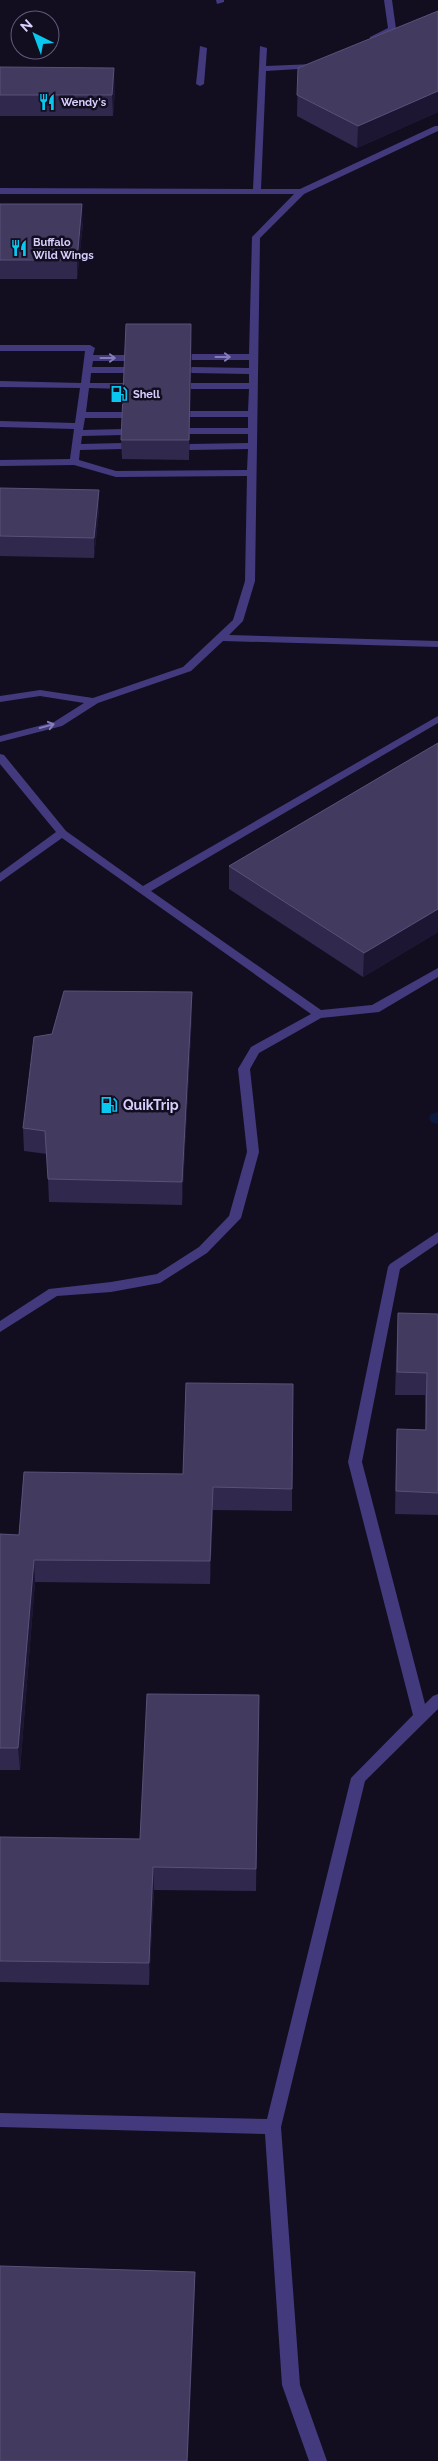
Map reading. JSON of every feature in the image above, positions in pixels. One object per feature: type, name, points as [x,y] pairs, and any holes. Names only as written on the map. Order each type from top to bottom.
[{"type":"lane","points":[[366,43],[392,29],[388,0]]},
{"type":"lane","points":[[200,84],[203,48]]},
{"type":"lane","points":[[257,192],[262,48]]},
{"type":"lane","points":[[262,69],[311,67],[326,61]]},
{"type":"lane","points":[[0,739],[58,724],[94,701],[187,669],[238,621],[250,581],[256,237],[301,192],[438,128]]},
{"type":"lane","points":[[0,191],[301,192]]},
{"type":"lane","points":[[0,348],[90,348],[74,462]]},
{"type":"lane","points":[[192,357],[254,357]]},
{"type":"lane","points":[[89,358],[126,358]]},
{"type":"lane","points":[[87,370],[126,370]]},
{"type":"lane","points":[[192,370],[253,371]]},
{"type":"lane","points":[[0,384],[125,386]]},
{"type":"lane","points":[[191,386],[254,386]]},
{"type":"lane","points":[[190,414],[253,414]]},
{"type":"lane","points":[[81,415],[124,415]]},
{"type":"lane","points":[[0,424],[123,432]]},
{"type":"lane","points":[[190,431],[253,431]]},
{"type":"lane","points":[[76,447],[122,446]]},
{"type":"lane","points":[[190,447],[253,446]]},
{"type":"lane","points":[[0,463],[74,462],[116,474],[252,473]]},
{"type":"lane","points":[[220,638],[438,644]]},
{"type":"lane","points":[[0,700],[40,693],[94,701]]},
{"type":"lane","points":[[143,891],[438,719]]},
{"type":"lane","points":[[0,757],[62,833],[319,1014]]},
{"type":"lane","points":[[0,878],[62,833]]},
{"type":"lane","points":[[0,1327],[54,1292],[111,1287],[160,1278],[203,1250],[235,1218],[253,1152],[244,1069],[255,1050],[319,1014],[375,1009],[438,972]]},
{"type":"lane","points":[[421,1716],[355,1462],[394,1267],[438,1237]]},
{"type":"lane","points":[[318,2461],[290,2385],[273,2127],[358,1778],[438,1700]]},
{"type":"lane","points":[[0,2120],[273,2127]]},
{"type":"building","points":[[438,11],[438,91],[358,126],[297,95],[298,68]]},
{"type":"building","points":[[0,67],[114,68],[112,95],[0,95]]},
{"type":"building","points":[[0,204],[82,204],[77,260],[0,260]]},
{"type":"building","points":[[126,324],[191,324],[189,440],[121,440]]},
{"type":"building","points":[[0,488],[99,490],[94,538],[0,536]]},
{"type":"building","points":[[438,743],[438,909],[364,953],[229,866]]},
{"type":"building","name":"QuikTrip","points":[[64,991],[192,992],[182,1182],[48,1179],[45,1131],[23,1128],[34,1037],[52,1034]]},
{"type":"building","points":[[398,1313],[438,1314],[438,1493],[396,1491],[397,1429],[426,1430],[427,1373],[397,1372]]},
{"type":"building","points":[[186,1383],[293,1384],[292,1489],[213,1487],[210,1561],[34,1560],[18,1748],[0,1748],[0,1534],[19,1535],[24,1472],[183,1474]]},
{"type":"building","points":[[147,1694],[259,1695],[256,1869],[153,1867],[149,1963],[0,1961],[0,1837],[140,1839]]},
{"type":"building","points":[[0,2266],[195,2272],[187,2461],[0,2461]]},
{"type":"place","name":"Wendy's","points":[[47,102]]},
{"type":"place","name":"Buffalo Wild Wings","points":[[19,248]]},
{"type":"place","name":"Shell","points":[[119,394]]},
{"type":"place","name":"QuikTrip","points":[[109,1105]]}]
